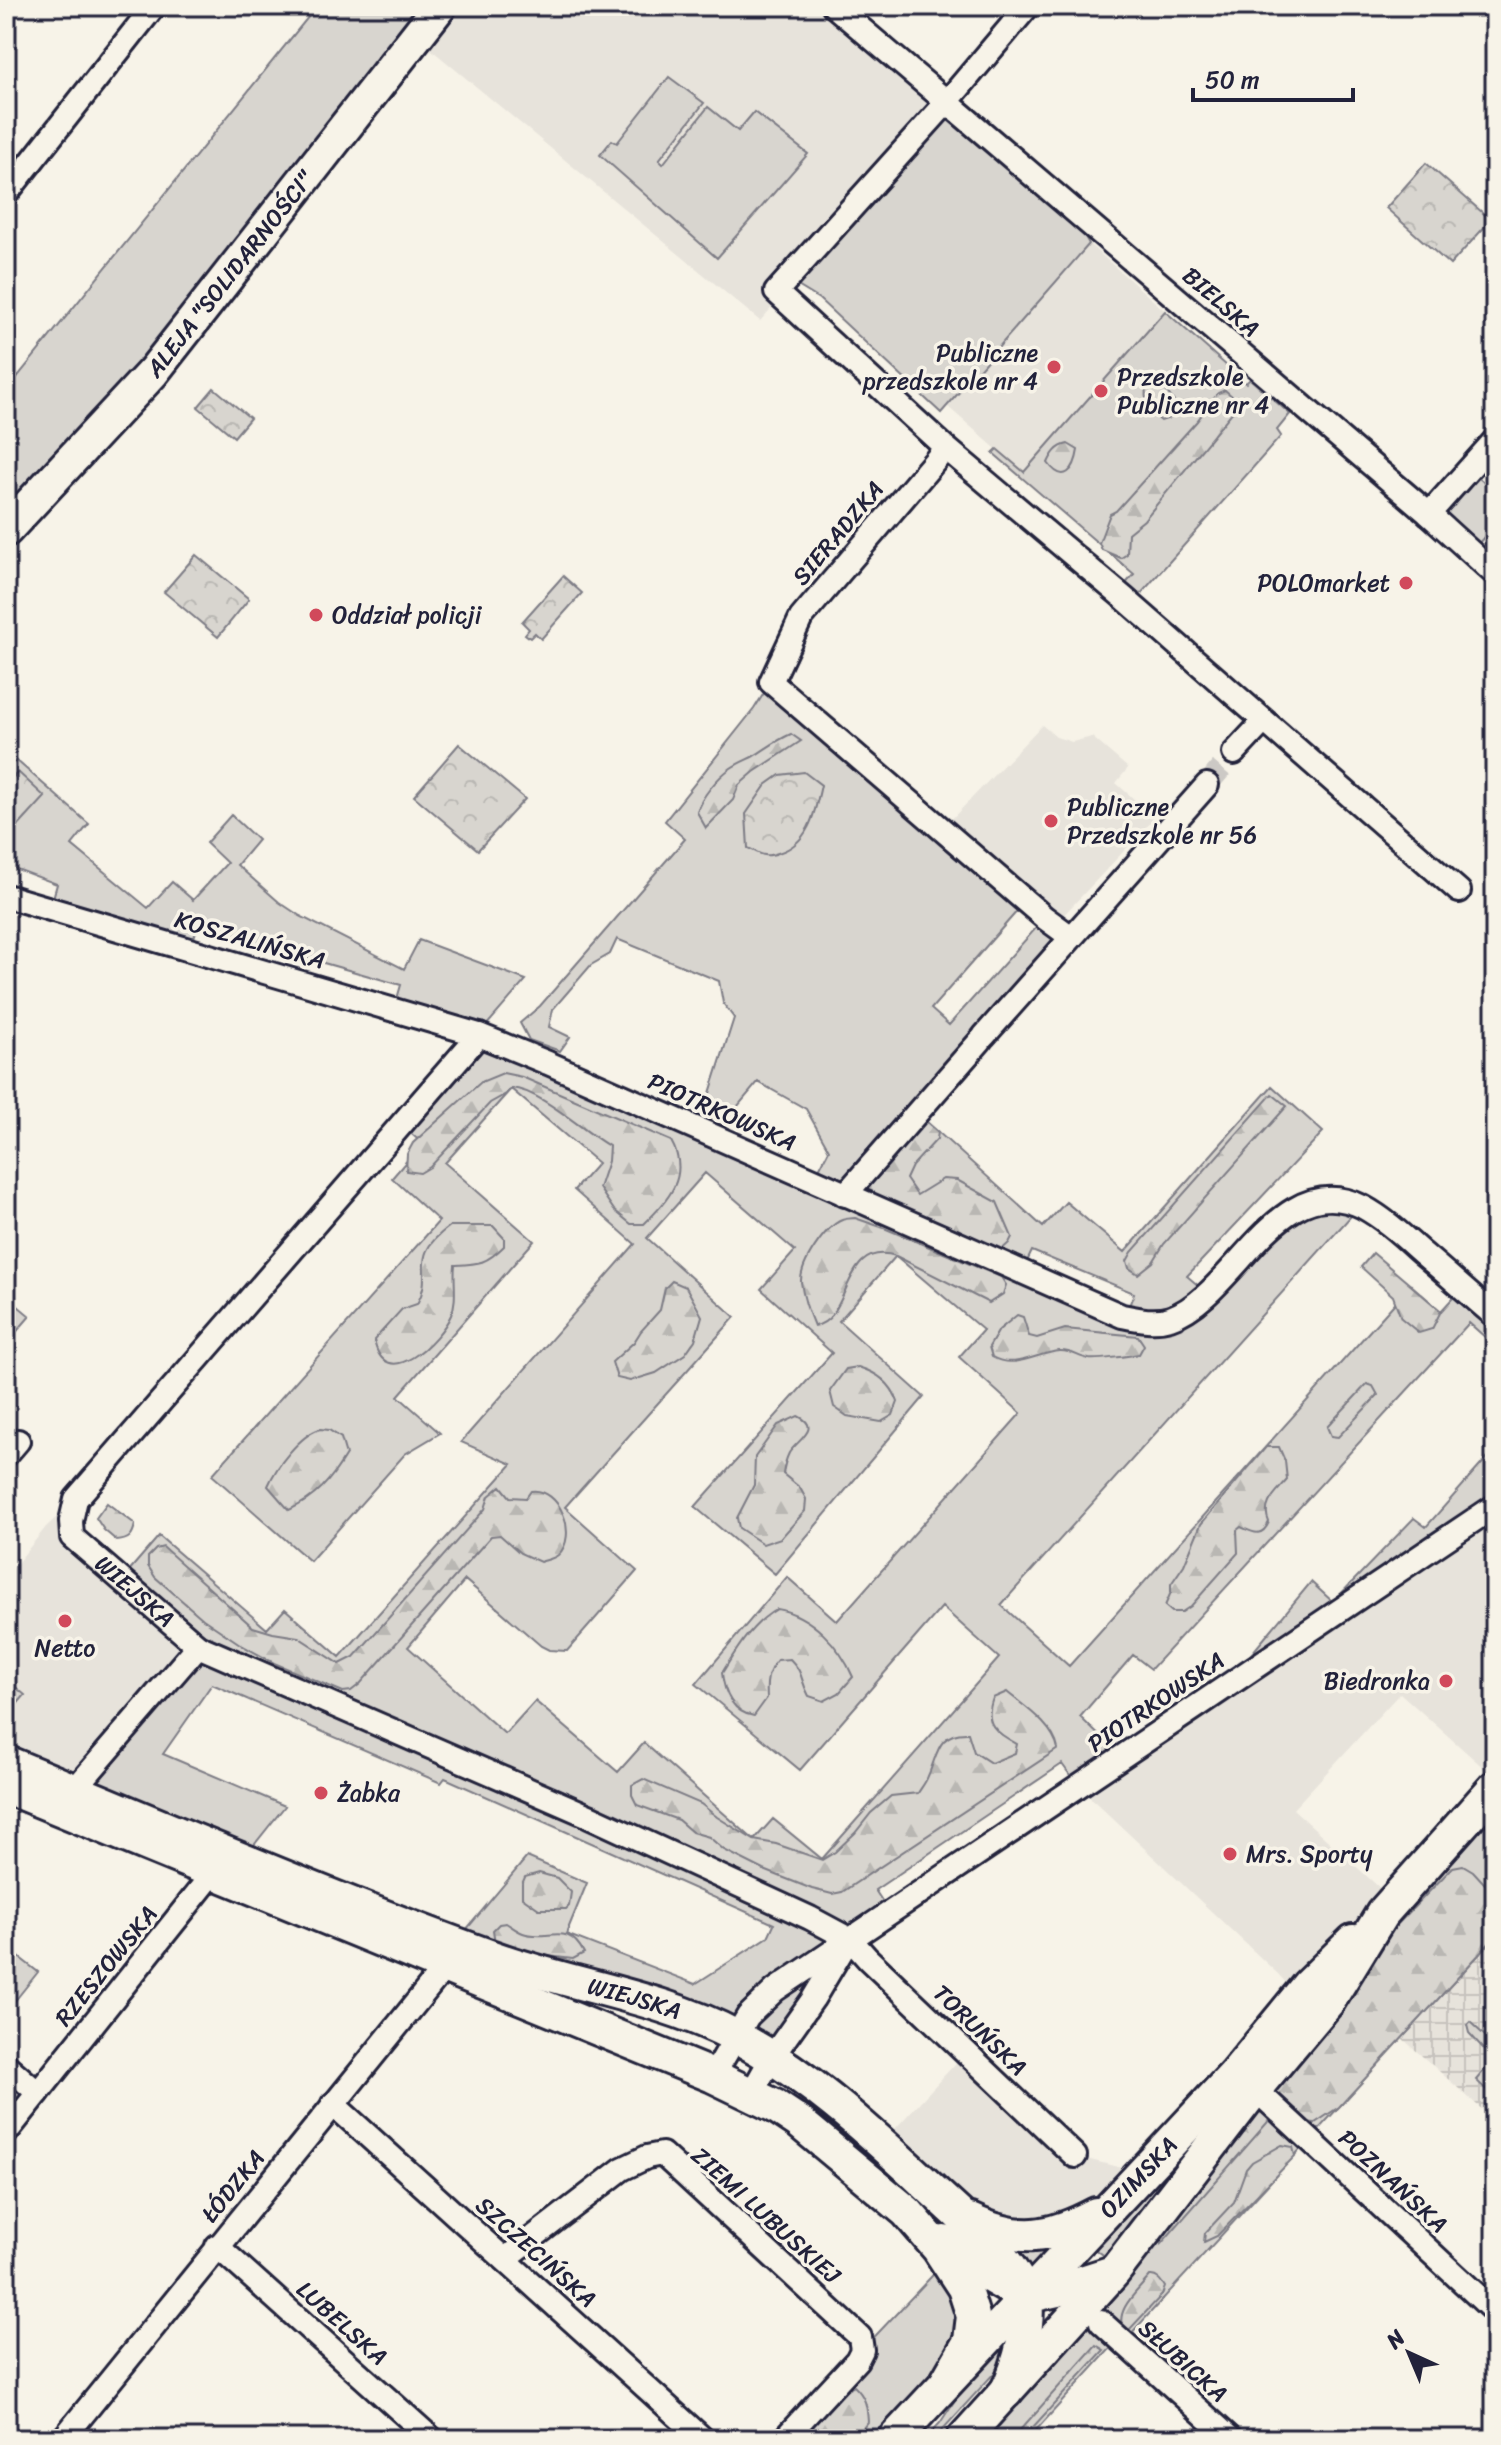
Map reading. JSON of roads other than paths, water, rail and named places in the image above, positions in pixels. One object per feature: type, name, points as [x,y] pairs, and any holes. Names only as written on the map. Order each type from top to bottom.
[{"type":"street","points":[[6,194],[154,6]]},
{"type":"street","name":"ALEJA \"SOLIDARNOŚCI\"","points":[[6,530],[153,372],[440,6]]},
{"type":"street","name":"BIELSKA","points":[[834,6],[1429,514],[1495,574]]},
{"type":"street","points":[[1028,6],[947,102],[776,292],[946,448],[1124,598],[1459,891]]},
{"type":"street","points":[[1429,514],[1495,440]]},
{"type":"street","name":"SIERADZKA","points":[[946,448],[801,618],[771,682],[835,740],[1071,937]]},
{"type":"street","points":[[1234,753],[1263,722]]},
{"type":"street","points":[[845,1195],[1207,785]]},
{"type":"street","name":"KOSZALIŃSKA","points":[[6,896],[479,1035]]},
{"type":"street","name":"PIOTRKOWSKA","points":[[479,1035],[1122,1316],[1149,1321],[1169,1318],[1193,1306],[1285,1214],[1314,1200],[1339,1200],[1360,1206],[1383,1219],[1495,1316]]},
{"type":"street","name":"WIEJSKA","points":[[479,1035],[76,1499],[71,1521],[72,1537],[198,1646],[589,1816],[798,1912],[849,1941]]},
{"type":"street","name":"PIOTRKOWSKA","points":[[713,2076],[735,2035],[763,2000],[794,1976],[1495,1506]]},
{"type":"street","name":"WIEJSKA","points":[[74,1790],[198,1646]]},
{"type":"street","name":"WIEJSKA","points":[[6,1762],[455,1943],[539,1972],[694,2017],[735,2035],[800,2075],[846,2112],[958,2214],[1006,2264],[1025,2297]]},
{"type":"street","name":"WIEJSKA","points":[[6,1787],[713,2076],[775,2106],[799,2122],[907,2212],[947,2260],[971,2303],[973,2327],[970,2341],[947,2381]]},
{"type":"street","name":"OZIMSKA","points":[[902,2432],[1234,2075],[1308,1985],[1382,1914],[1495,1787]]},
{"type":"street","name":"RZESZOWSKA","points":[[6,2133],[214,1872]]},
{"type":"street","name":"OZIMSKA","points":[[963,2439],[1114,2272],[1255,2089],[1328,2002],[1382,1914]]},
{"type":"street","name":"PIOTRKOWSKA","points":[[751,2094],[849,1941]]},
{"type":"street","name":"TORUŃSKA","points":[[849,1941],[1075,2156]]},
{"type":"street","name":"ŁÓDZKA","points":[[63,2439],[445,1967]]},
{"type":"street","points":[[6,2065],[38,2093]]},
{"type":"street","name":"POZNAŃSKA","points":[[1255,2089],[1495,2312]]},
{"type":"street","name":"SZCZECIŃSKA","points":[[333,2104],[703,2439]]},
{"type":"street","name":"ZIEMI LUBUSKIEJ","points":[[505,2259],[622,2169],[647,2157],[662,2154],[860,2337],[862,2350],[857,2360],[784,2439]]},
{"type":"street","points":[[958,2214],[990,2229],[1035,2236],[1079,2222],[1116,2201]]},
{"type":"street","points":[[907,2212],[992,2278],[1025,2297],[1114,2272]]},
{"type":"street","name":"LUBELSKA","points":[[217,2246],[432,2439]]},
{"type":"street","points":[[1006,2392],[1025,2334],[1025,2297]]},
{"type":"street","name":"SŁUBICKA","points":[[1101,2322],[1231,2439]]},
{"type":"tunnel","points":[[1207,785],[1234,753]]},
{"type":"place","name":"Publiczne przedszkole nr 4","points":[[1054,367]]},
{"type":"place","name":"Przedszkole Publiczne nr 4","points":[[1101,391]]},
{"type":"place","name":"POLOmarket","points":[[1406,583]]},
{"type":"place","name":"Oddział policji","points":[[316,615]]},
{"type":"place","name":"Publiczne Przedszkole nr 56","points":[[1051,821]]},
{"type":"place","name":"Netto","points":[[65,1621]]},
{"type":"place","name":"Biedronka","points":[[1446,1681]]},
{"type":"place","name":"Żabka","points":[[321,1793]]},
{"type":"place","name":"Mrs. Sporty","points":[[1230,1854]]}]
